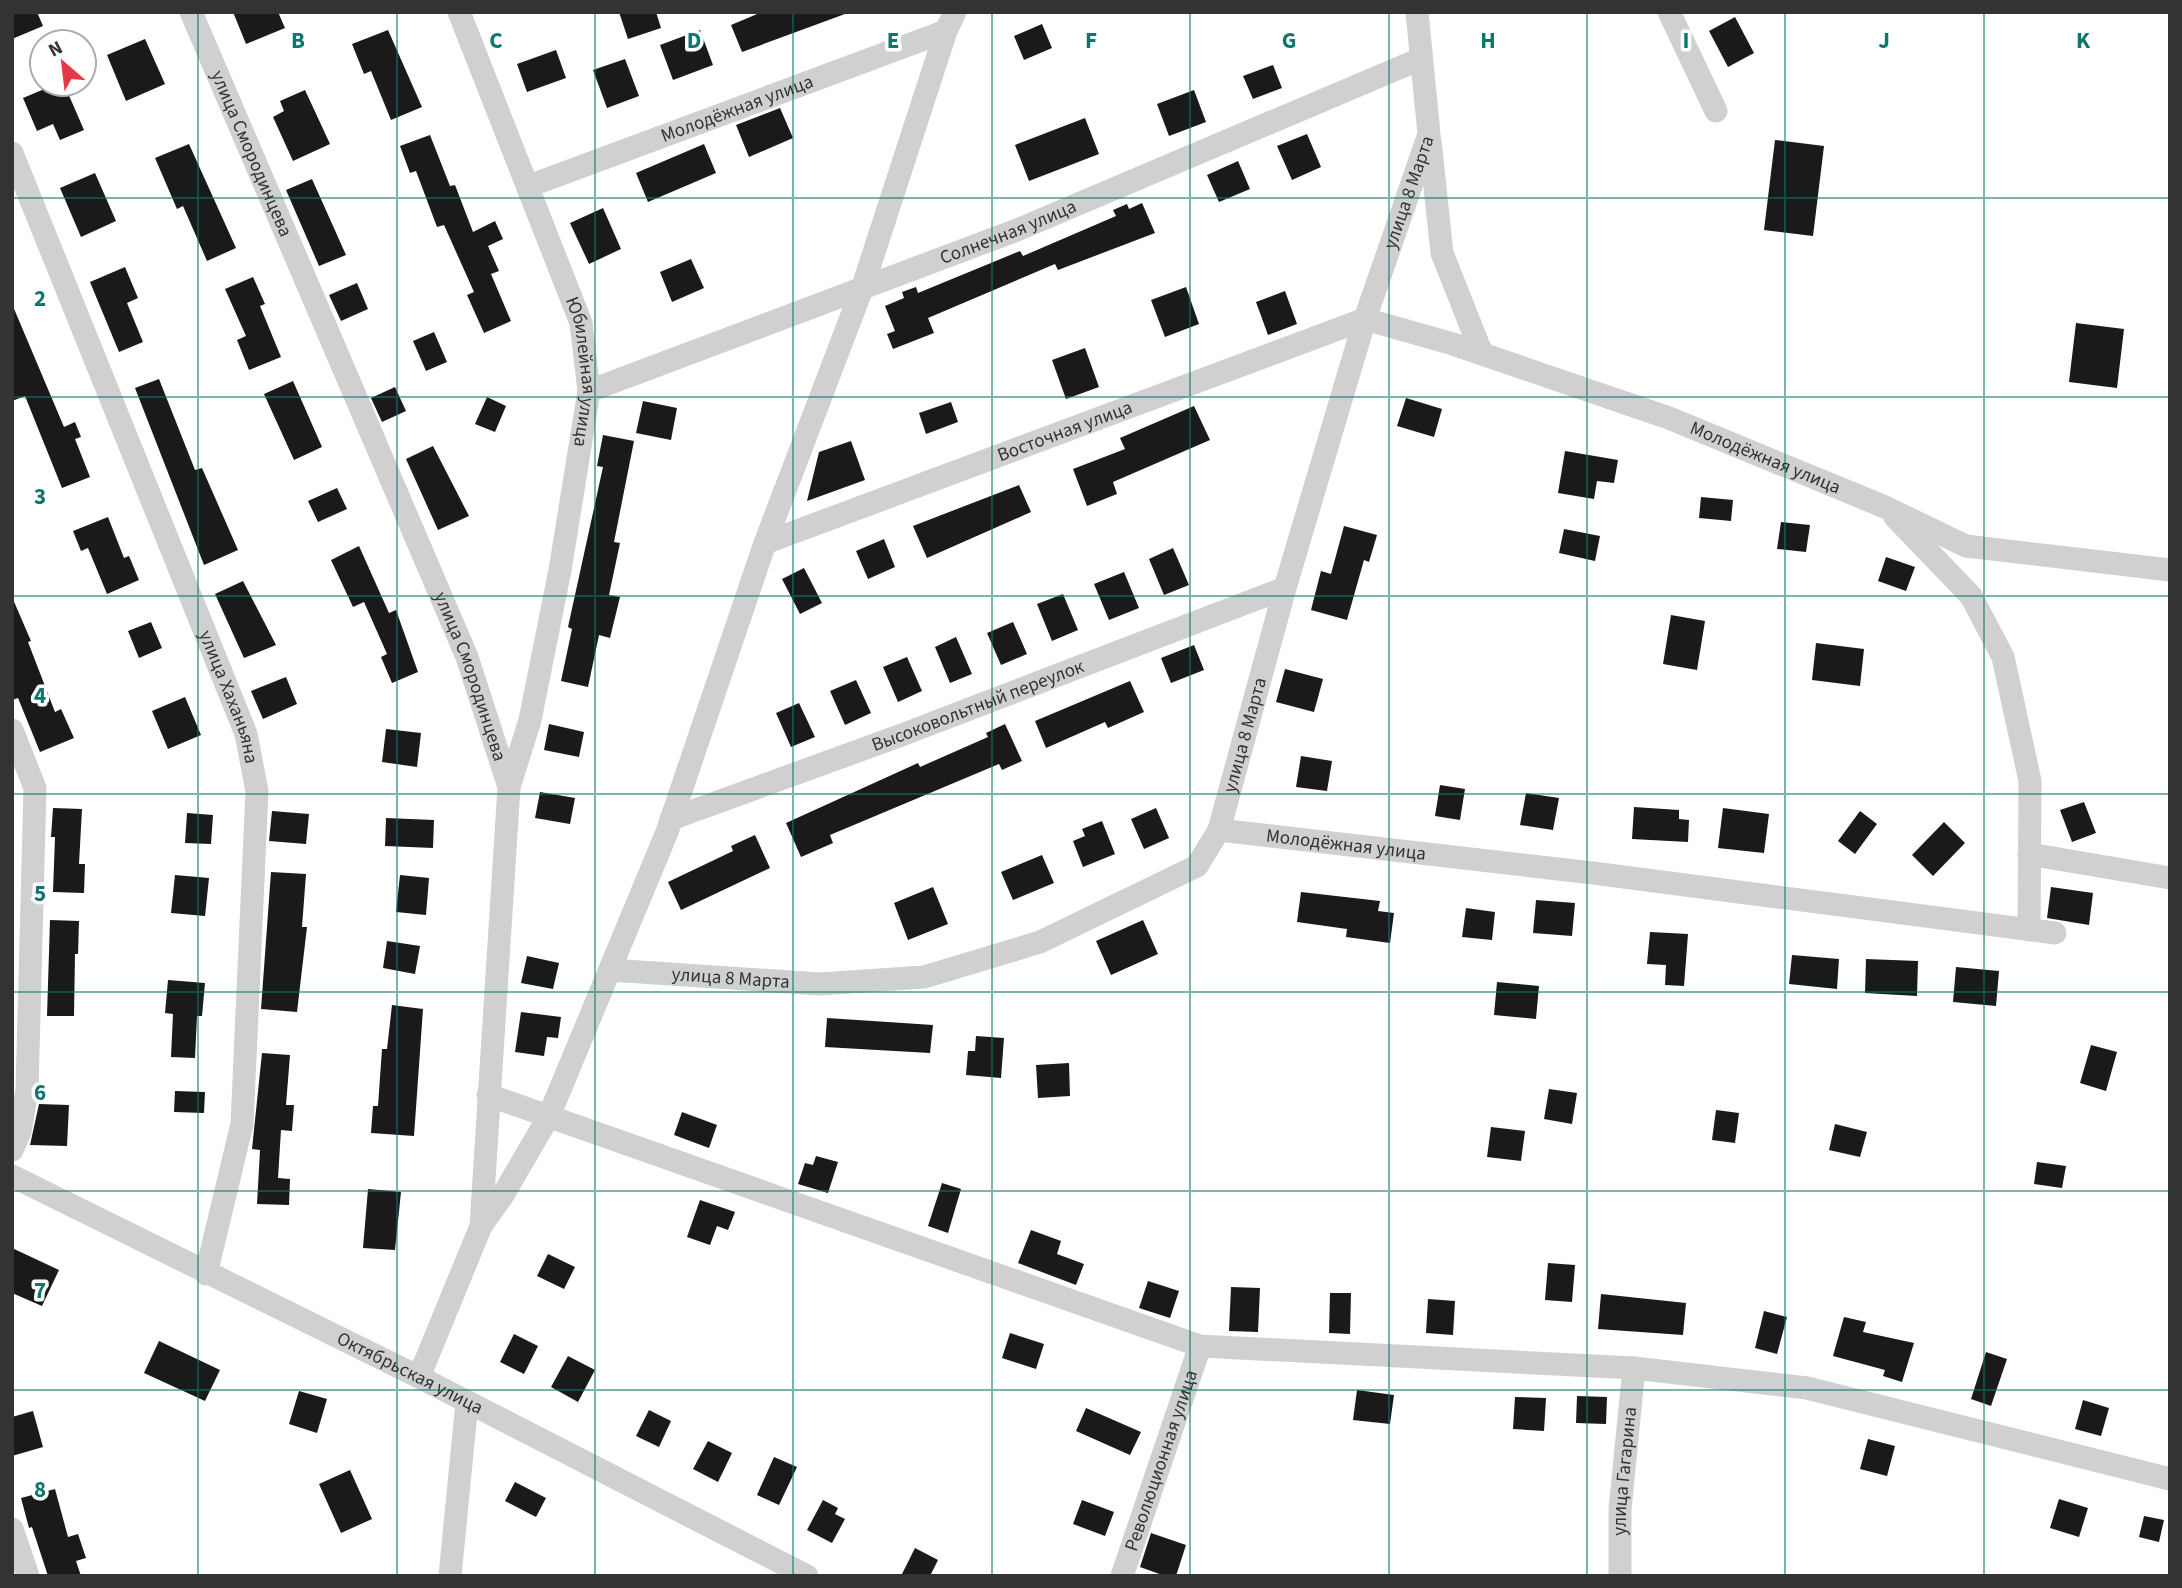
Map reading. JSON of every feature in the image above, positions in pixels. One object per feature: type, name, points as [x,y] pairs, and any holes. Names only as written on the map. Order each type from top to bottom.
[{"type":"street","name":"улица Смородинцева","points":[[191,12],[467,657],[509,787],[481,1226],[419,1377]]},
{"type":"street","name":"Юбилейная улица","points":[[459,12],[581,323],[589,391],[560,570],[533,706],[509,787]]},
{"type":"street","name":"улица 8 Марта","points":[[610,970],[820,984],[924,977],[1041,943],[1197,866],[1219,830],[1285,588],[1365,319],[1429,134],[1417,12]]},
{"type":"street","points":[[1669,12],[1716,111]]},
{"type":"street","name":"Молодёжная улица","points":[[529,186],[950,22]]},
{"type":"street","points":[[481,1226],[503,1195],[549,1115],[671,819],[765,543],[863,286],[950,22]]},
{"type":"street","name":"Солнечная улица","points":[[589,391],[1017,230],[1420,59]]},
{"type":"street","points":[[1429,134],[1442,253],[1482,354]]},
{"type":"street","name":"улица Хаханьяна","points":[[12,153],[246,734],[257,791],[242,1124],[206,1274]]},
{"type":"street","name":"Молодёжная улица","points":[[1365,319],[1482,354],[1669,418],[1885,507],[1966,546],[2170,569]]},
{"type":"street","name":"Восточная улица","points":[[765,543],[1365,319]]},
{"type":"street","points":[[1885,507],[1970,596],[2003,657],[2030,781],[2029,930]]},
{"type":"street","name":"Высоковольтный переулок","points":[[671,819],[1285,588]]},
{"type":"street","points":[[12,730],[35,788],[27,1090],[20,1132],[12,1150]]},
{"type":"street","name":"Молодёжная улица","points":[[1219,830],[1593,873],[2055,933]]},
{"type":"street","points":[[2029,854],[2170,878]]},
{"type":"street","points":[[488,1095],[1200,1346],[1634,1368],[1807,1388],[2170,1479]]},
{"type":"street","name":"Октябрьская улица","points":[[12,1176],[419,1377],[807,1576]]},
{"type":"street","name":"Революционная улица","points":[[1122,1576],[1200,1346]]},
{"type":"street","name":"улица Гагарина","points":[[1620,1576],[1620,1509],[1634,1368]]},
{"type":"street","points":[[450,1576],[467,1402]]},
{"type":"street","points":[[12,1529],[28,1576]]},
{"type":"building","points":[[12,12],[37,12],[43,26],[28,28],[28,32],[12,39]]},
{"type":"building","points":[[233,12],[278,12],[285,28],[246,44]]},
{"type":"building","points":[[619,12],[656,12],[661,28],[628,39]]},
{"type":"building","points":[[762,12],[845,14],[742,52],[731,25]]},
{"type":"building","points":[[1735,17],[1754,53],[1728,67],[1709,31]]},
{"type":"building","points":[[1042,24],[1052,48],[1024,60],[1014,36]]},
{"type":"building","points":[[388,30],[422,107],[391,120],[371,71],[364,74],[352,44]]},
{"type":"building","points":[[700,30],[713,65],[673,80],[660,45]]},
{"type":"building","points":[[145,39],[165,84],[126,101],[107,55]]},
{"type":"building","points":[[556,50],[566,78],[527,92],[517,64]]},
{"type":"building","points":[[625,59],[639,96],[607,108],[593,70]]},
{"type":"building","points":[[1273,65],[1282,88],[1253,99],[1243,76]]},
{"type":"building","points":[[305,90],[330,144],[293,161],[273,117],[284,111],[280,101]]},
{"type":"building","points":[[1194,90],[1206,122],[1169,136],[1157,104]]},
{"type":"building","points":[[28,96],[28,98],[70,98],[84,130],[60,140],[53,124],[37,131],[23,98]]},
{"type":"building","points":[[780,108],[793,138],[749,157],[736,125]]},
{"type":"building","points":[[1085,118],[1099,154],[1029,181],[1015,145]]},
{"type":"building","points":[[1307,134],[1321,167],[1292,180],[1277,146]]},
{"type":"building","points":[[430,135],[450,186],[455,185],[473,232],[495,221],[503,239],[488,246],[499,271],[491,274],[511,321],[484,333],[467,295],[474,292],[444,225],[437,227],[416,171],[410,173],[400,146]]},
{"type":"building","points":[[1775,140],[1824,146],[1813,236],[1764,230]]},
{"type":"building","points":[[189,144],[236,248],[207,261],[183,206],[177,209],[155,158]]},
{"type":"building","points":[[704,144],[716,173],[648,202],[636,173]]},
{"type":"building","points":[[1238,161],[1250,189],[1219,202],[1207,175]]},
{"type":"building","points":[[95,173],[116,221],[81,237],[60,188]]},
{"type":"building","points":[[312,179],[346,255],[319,266],[286,190]]},
{"type":"building","points":[[1142,203],[1155,233],[1058,270],[1055,264],[928,318],[934,333],[893,349],[887,334],[895,331],[885,306],[904,298],[902,292],[916,287],[918,293],[1020,251],[1023,256],[1116,216],[1113,210],[1127,204],[1129,209]]},
{"type":"building","points":[[603,208],[621,249],[589,264],[570,223]]},
{"type":"building","points":[[691,259],[704,288],[672,302],[660,272]]},
{"type":"building","points":[[125,267],[138,298],[127,303],[143,342],[119,352],[90,282]]},
{"type":"building","points":[[253,277],[265,304],[260,306],[281,357],[249,370],[237,340],[246,336],[225,289]]},
{"type":"building","points":[[357,283],[368,309],[341,321],[329,295]]},
{"type":"building","points":[[1186,287],[1199,324],[1165,337],[1151,300]]},
{"type":"building","points":[[1285,291],[1297,324],[1268,335],[1256,302]]},
{"type":"building","points":[[12,304],[64,427],[75,422],[81,437],[75,439],[90,477],[62,488],[25,396],[12,401]]},
{"type":"building","points":[[2076,323],[2124,329],[2117,388],[2069,382]]},
{"type":"building","points":[[434,332],[447,362],[426,371],[413,341]]},
{"type":"building","points":[[1085,348],[1099,387],[1066,399],[1052,360]]},
{"type":"building","points":[[159,379],[195,470],[202,468],[238,550],[204,565],[135,388]]},
{"type":"building","points":[[293,381],[322,447],[294,460],[264,394]]},
{"type":"building","points":[[395,387],[406,411],[382,422],[371,398]]},
{"type":"building","points":[[487,397],[506,406],[495,432],[475,424]]},
{"type":"building","points":[[1406,398],[1442,409],[1434,437],[1397,426]]},
{"type":"building","points":[[643,401],[677,408],[671,440],[636,433]]},
{"type":"building","points":[[951,402],[958,422],[926,434],[919,413]]},
{"type":"building","points":[[1194,406],[1210,440],[1113,482],[1117,494],[1087,506],[1073,469],[1125,449],[1120,438]]},
{"type":"building","points":[[603,435],[634,441],[614,542],[620,543],[609,595],[620,597],[610,638],[599,635],[588,687],[561,681],[572,629],[568,627],[603,467],[597,466]]},
{"type":"building","points":[[851,441],[865,480],[807,501],[819,452]]},
{"type":"building","points":[[433,446],[469,516],[438,530],[406,459]]},
{"type":"building","points":[[1565,451],[1618,460],[1614,483],[1597,481],[1594,499],[1558,493]]},
{"type":"building","points":[[1019,485],[1031,512],[927,558],[913,526]]},
{"type":"building","points":[[337,488],[347,509],[318,522],[308,501]]},
{"type":"building","points":[[1701,497],[1733,500],[1731,521],[1699,518]]},
{"type":"building","points":[[108,517],[124,558],[129,556],[139,580],[107,594],[88,548],[81,551],[73,531]]},
{"type":"building","points":[[1781,522],[1810,525],[1806,552],[1777,549]]},
{"type":"building","points":[[1344,526],[1377,535],[1369,562],[1364,560],[1347,620],[1311,610],[1321,571],[1331,574]]},
{"type":"building","points":[[1564,529],[1600,536],[1595,561],[1559,553]]},
{"type":"building","points":[[884,539],[895,567],[868,579],[856,551]]},
{"type":"building","points":[[359,546],[389,613],[396,610],[418,672],[392,683],[381,657],[387,654],[364,602],[353,607],[331,560]]},
{"type":"building","points":[[1173,548],[1189,585],[1164,595],[1149,559]]},
{"type":"building","points":[[1886,557],[1915,567],[1906,591],[1878,581]]},
{"type":"building","points":[[804,568],[822,603],[800,614],[782,579]]},
{"type":"building","points":[[1124,572],[1139,608],[1109,620],[1094,584]]},
{"type":"building","points":[[243,581],[276,645],[244,658],[215,594]]},
{"type":"building","points":[[1063,594],[1078,630],[1052,641],[1037,604]]},
{"type":"building","points":[[12,597],[31,641],[28,642],[55,712],[61,709],[74,738],[40,752],[18,698],[12,700]]},
{"type":"building","points":[[1671,615],[1705,621],[1697,670],[1663,664]]},
{"type":"building","points":[[151,622],[162,648],[139,658],[128,631]]},
{"type":"building","points":[[1013,622],[1027,654],[1001,665],[987,633]]},
{"type":"building","points":[[956,637],[972,674],[950,683],[935,647]]},
{"type":"building","points":[[1816,643],[1864,649],[1860,686],[1812,680]]},
{"type":"building","points":[[1194,645],[1204,670],[1171,683],[1161,658]]},
{"type":"building","points":[[907,657],[922,691],[898,702],[883,667]]},
{"type":"building","points":[[1285,669],[1323,679],[1314,712],[1276,702]]},
{"type":"building","points":[[286,677],[297,704],[263,719],[251,691]]},
{"type":"building","points":[[856,680],[871,713],[845,725],[830,691]]},
{"type":"building","points":[[1130,681],[1144,712],[1108,728],[1105,722],[1046,748],[1035,721]]},
{"type":"building","points":[[185,697],[201,735],[168,749],[152,711]]},
{"type":"building","points":[[799,703],[815,737],[791,747],[776,713]]},
{"type":"building","points":[[549,724],[584,732],[579,757],[544,750]]},
{"type":"building","points":[[1005,724],[1022,761],[1002,770],[999,764],[830,835],[833,843],[801,857],[786,823],[918,763],[920,767],[988,737],[986,733]]},
{"type":"building","points":[[386,729],[421,733],[417,767],[382,762]]},
{"type":"building","points":[[1301,756],[1332,761],[1327,791],[1296,787]]},
{"type":"building","points":[[1440,785],[1465,789],[1460,820],[1435,816]]},
{"type":"building","points":[[540,792],[575,798],[570,824],[535,818]]},
{"type":"building","points":[[1526,793],[1559,798],[1553,830],[1520,825]]},
{"type":"building","points":[[2084,802],[2096,833],[2072,842],[2060,810]]},
{"type":"building","points":[[1634,807],[1679,810],[1679,819],[1689,820],[1688,842],[1632,839]]},
{"type":"building","points":[[53,808],[82,809],[79,864],[85,864],[84,893],[53,892]]},
{"type":"building","points":[[1156,808],[1169,838],[1144,849],[1131,819]]},
{"type":"building","points":[[1723,808],[1769,814],[1764,853],[1718,848]]},
{"type":"building","points":[[272,811],[309,814],[306,844],[269,841]]},
{"type":"building","points":[[1860,811],[1877,824],[1855,854],[1838,841]]},
{"type":"building","points":[[187,813],[213,815],[211,844],[185,843]]},
{"type":"building","points":[[386,818],[434,820],[433,848],[385,846]]},
{"type":"building","points":[[1102,821],[1115,854],[1083,867],[1073,841],[1085,836],[1082,829]]},
{"type":"building","points":[[1944,822],[1965,843],[1933,876],[1912,855]]},
{"type":"building","points":[[755,835],[770,868],[681,910],[668,882],[733,851],[731,846]]},
{"type":"building","points":[[1042,855],[1054,883],[1013,900],[1001,872]]},
{"type":"building","points":[[271,872],[306,874],[302,927],[307,927],[297,1012],[261,1009]]},
{"type":"building","points":[[175,875],[209,878],[205,916],[171,913]]},
{"type":"building","points":[[400,875],[429,878],[426,915],[396,912]]},
{"type":"building","points":[[933,887],[948,924],[908,940],[894,903]]},
{"type":"building","points":[[2051,887],[2093,893],[2089,925],[2047,918]]},
{"type":"building","points":[[1301,892],[1380,901],[1378,911],[1394,913],[1390,943],[1346,937],[1347,929],[1297,922]]},
{"type":"building","points":[[1536,900],[1575,903],[1572,936],[1533,933]]},
{"type":"building","points":[[1466,908],[1495,912],[1492,940],[1462,937]]},
{"type":"building","points":[[50,920],[79,921],[78,954],[75,954],[74,1016],[47,1016]]},
{"type":"building","points":[[1143,920],[1158,954],[1111,975],[1096,941]]},
{"type":"building","points":[[1650,932],[1688,934],[1684,986],[1665,985],[1666,965],[1647,964]]},
{"type":"building","points":[[387,941],[420,946],[415,974],[383,968]]},
{"type":"building","points":[[1792,955],[1839,959],[1837,989],[1789,984]]},
{"type":"building","points":[[527,956],[559,963],[553,989],[521,983]]},
{"type":"building","points":[[1866,959],[1918,961],[1917,996],[1865,993]]},
{"type":"building","points":[[1956,967],[1999,971],[1996,1006],[1953,1002]]},
{"type":"building","points":[[168,980],[205,983],[202,1016],[197,1016],[195,1058],[171,1057],[173,1014],[165,1013]]},
{"type":"building","points":[[1497,982],[1539,986],[1536,1019],[1494,1015]]},
{"type":"building","points":[[392,1005],[423,1009],[414,1136],[371,1133],[373,1106],[378,1106],[382,1049],[387,1049]]},
{"type":"building","points":[[521,1012],[561,1017],[558,1038],[547,1037],[544,1056],[515,1052]]},
{"type":"building","points":[[827,1018],[933,1025],[930,1053],[825,1047]]},
{"type":"building","points":[[976,1036],[1004,1038],[1001,1078],[966,1075],[968,1051],[975,1051]]},
{"type":"building","points":[[2091,1045],[2117,1052],[2106,1091],[2080,1083]]},
{"type":"building","points":[[262,1053],[290,1055],[286,1105],[294,1105],[292,1131],[281,1130],[278,1178],[290,1179],[289,1205],[257,1204],[260,1150],[252,1149]]},
{"type":"building","points":[[1069,1063],[1070,1096],[1038,1098],[1036,1065]]},
{"type":"building","points":[[1549,1089],[1577,1093],[1572,1124],[1544,1119]]},
{"type":"building","points":[[175,1091],[205,1092],[204,1113],[174,1112]]},
{"type":"building","points":[[39,1104],[69,1105],[67,1146],[30,1145]]},
{"type":"building","points":[[1716,1110],[1739,1113],[1735,1143],[1712,1140]]},
{"type":"building","points":[[682,1112],[717,1125],[709,1148],[674,1135]]},
{"type":"building","points":[[1835,1124],[1867,1132],[1860,1157],[1829,1150]]},
{"type":"building","points":[[1491,1127],[1525,1131],[1521,1161],[1487,1157]]},
{"type":"building","points":[[816,1156],[838,1162],[828,1193],[798,1184],[805,1163],[813,1165]]},
{"type":"building","points":[[2037,1162],[2066,1166],[2062,1188],[2034,1184]]},
{"type":"building","points":[[942,1183],[961,1189],[948,1233],[928,1226]]},
{"type":"building","points":[[368,1189],[401,1192],[395,1250],[363,1248]]},
{"type":"building","points":[[700,1200],[735,1212],[728,1230],[717,1226],[710,1245],[687,1237]]},
{"type":"building","points":[[1031,1230],[1061,1241],[1057,1254],[1084,1264],[1076,1285],[1018,1263]]},
{"type":"building","points":[[12,1248],[59,1270],[42,1306],[12,1293]]},
{"type":"building","points":[[548,1254],[575,1267],[564,1289],[537,1276]]},
{"type":"building","points":[[1548,1263],[1575,1265],[1572,1302],[1545,1300]]},
{"type":"building","points":[[1148,1281],[1179,1291],[1170,1318],[1139,1308]]},
{"type":"building","points":[[1231,1287],[1260,1288],[1258,1332],[1229,1331]]},
{"type":"building","points":[[1330,1293],[1351,1293],[1350,1334],[1329,1333]]},
{"type":"building","points":[[1601,1294],[1686,1303],[1683,1335],[1598,1329]]},
{"type":"building","points":[[1428,1299],[1455,1301],[1453,1335],[1426,1333]]},
{"type":"building","points":[[1764,1311],[1787,1317],[1777,1354],[1755,1348]]},
{"type":"building","points":[[1844,1317],[1866,1322],[1863,1332],[1914,1343],[1902,1382],[1883,1376],[1885,1370],[1833,1356]]},
{"type":"building","points":[[1010,1333],[1044,1344],[1036,1369],[1002,1358]]},
{"type":"building","points":[[514,1334],[538,1346],[524,1374],[500,1362]]},
{"type":"building","points":[[159,1341],[220,1370],[205,1401],[144,1373]]},
{"type":"building","points":[[1986,1352],[2007,1359],[1991,1406],[1971,1399]]},
{"type":"building","points":[[568,1356],[595,1370],[578,1402],[551,1387]]},
{"type":"building","points":[[1357,1390],[1394,1395],[1390,1424],[1353,1420]]},
{"type":"building","points":[[299,1391],[327,1399],[317,1433],[289,1424]]},
{"type":"building","points":[[1577,1396],[1607,1397],[1606,1424],[1576,1423]]},
{"type":"building","points":[[1515,1397],[1546,1398],[1544,1431],[1513,1429]]},
{"type":"building","points":[[2083,1400],[2109,1408],[2101,1436],[2075,1429]]},
{"type":"building","points":[[1086,1408],[1141,1432],[1130,1455],[1076,1431]]},
{"type":"building","points":[[649,1410],[671,1421],[659,1447],[636,1436]]},
{"type":"building","points":[[33,1411],[43,1447],[12,1456],[12,1417]]},
{"type":"building","points":[[1868,1439],[1895,1446],[1887,1476],[1860,1469]]},
{"type":"building","points":[[708,1441],[732,1453],[718,1482],[693,1469]]},
{"type":"building","points":[[774,1457],[797,1467],[779,1505],[757,1495]]},
{"type":"building","points":[[350,1470],[372,1519],[341,1533],[319,1484]]},
{"type":"building","points":[[515,1482],[546,1498],[536,1517],[505,1501]]},
{"type":"building","points":[[55,1489],[68,1537],[78,1534],[86,1558],[76,1561],[81,1576],[48,1576],[32,1527],[29,1528],[21,1498]]},
{"type":"building","points":[[2059,1499],[2088,1508],[2079,1537],[2050,1528]]},
{"type":"building","points":[[823,1500],[838,1508],[835,1514],[845,1519],[832,1543],[807,1530]]},
{"type":"building","points":[[1082,1500],[1114,1512],[1105,1536],[1073,1524]]},
{"type":"building","points":[[2144,1516],[2164,1520],[2159,1542],[2139,1537]]},
{"type":"building","points":[[1151,1533],[1186,1545],[1176,1576],[1165,1576],[1140,1567]]},
{"type":"building","points":[[915,1548],[938,1560],[930,1576],[901,1576]]}]
